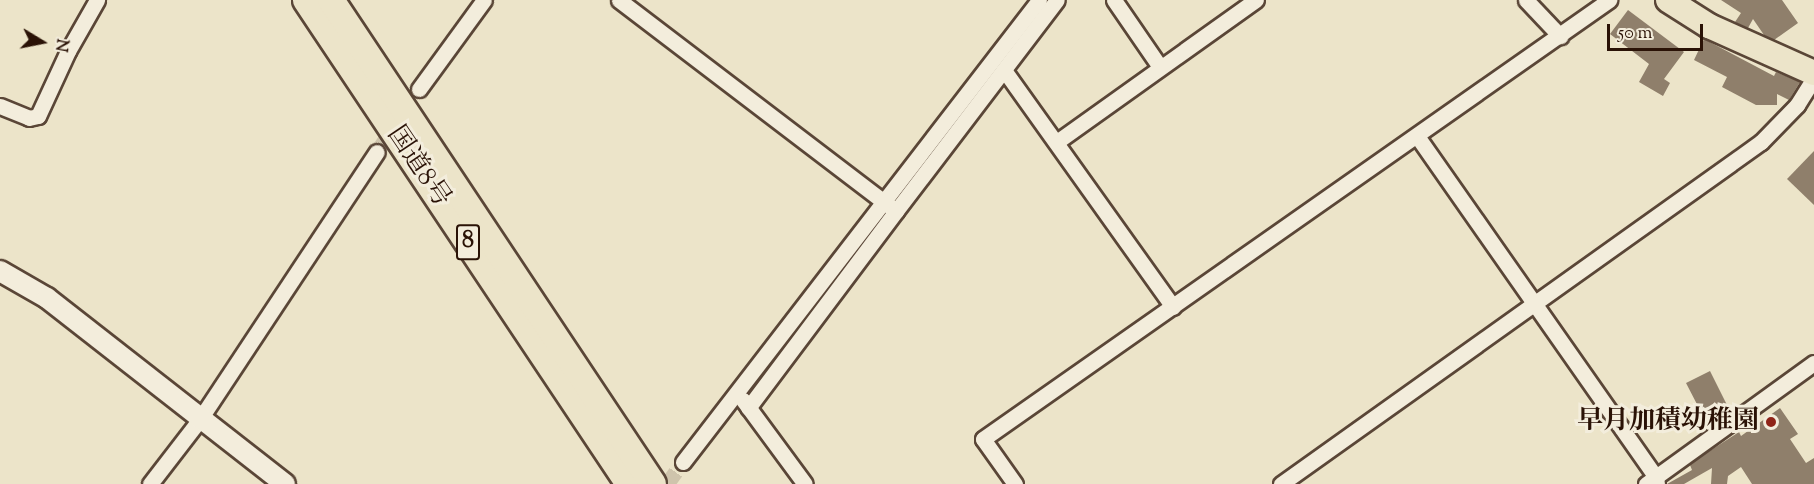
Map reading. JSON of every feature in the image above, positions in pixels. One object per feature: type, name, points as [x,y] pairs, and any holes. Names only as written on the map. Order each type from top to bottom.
[{"type":"highway","name":"国道8号","points":[[306,0],[629,484]]},
{"type":"highway","name":"国道8号","points":[[331,0],[653,484]]},
{"type":"main road","points":[[1668,0],[1696,8],[1814,71]]},
{"type":"street","points":[[0,106],[29,118],[38,116],[68,51],[97,0]]},
{"type":"street","points":[[419,89],[484,0]]},
{"type":"street","points":[[619,0],[896,212]]},
{"type":"street","points":[[683,462],[1039,0]]},
{"type":"street","points":[[748,408],[1057,0]]},
{"type":"street","points":[[1114,0],[1160,67]]},
{"type":"street","points":[[1058,141],[1256,0]]},
{"type":"street","points":[[1526,0],[1560,36]]},
{"type":"street","points":[[1015,484],[983,439],[1609,0]]},
{"type":"street","points":[[1004,70],[1058,141],[1173,307]]},
{"type":"street","points":[[1281,484],[1761,142],[1797,105],[1811,83],[1814,71]]},
{"type":"street","points":[[1417,136],[1536,304],[1653,482],[1814,363]]},
{"type":"street","points":[[150,484],[200,419],[377,152]]},
{"type":"street","points":[[0,271],[47,298],[285,484]]},
{"type":"street","points":[[737,393],[805,484]]},
{"type":"building","points":[[1721,0],[1782,0],[1798,23],[1774,40],[1764,35],[1753,19],[1748,28],[1735,22],[1741,13]]},
{"type":"building","points":[[1628,10],[1684,52],[1664,79],[1670,83],[1663,96],[1639,82],[1649,64],[1610,34]]},
{"type":"building","points":[[1704,39],[1774,76],[1776,72],[1800,82],[1789,100],[1777,94],[1777,105],[1756,105],[1722,87],[1727,77],[1694,60]]},
{"type":"building","points":[[1814,151],[1814,205],[1787,179]]},
{"type":"building","points":[[1710,371],[1729,409],[1719,417],[1711,407],[1701,412],[1686,383]]},
{"type":"building","points":[[1780,408],[1798,434],[1790,439],[1806,463],[1814,458],[1814,484],[1752,484],[1741,467],[1728,476],[1727,484],[1711,484],[1712,468],[1684,484],[1667,484],[1692,470],[1690,465],[1699,458],[1739,432],[1741,436]]},
{"type":"tunnel","points":[[377,152],[419,89]]},
{"type":"tunnel","points":[[667,484],[683,462]]},
{"type":"place","name":"早月加積幼稚園","points":[[1771,422]]}]
